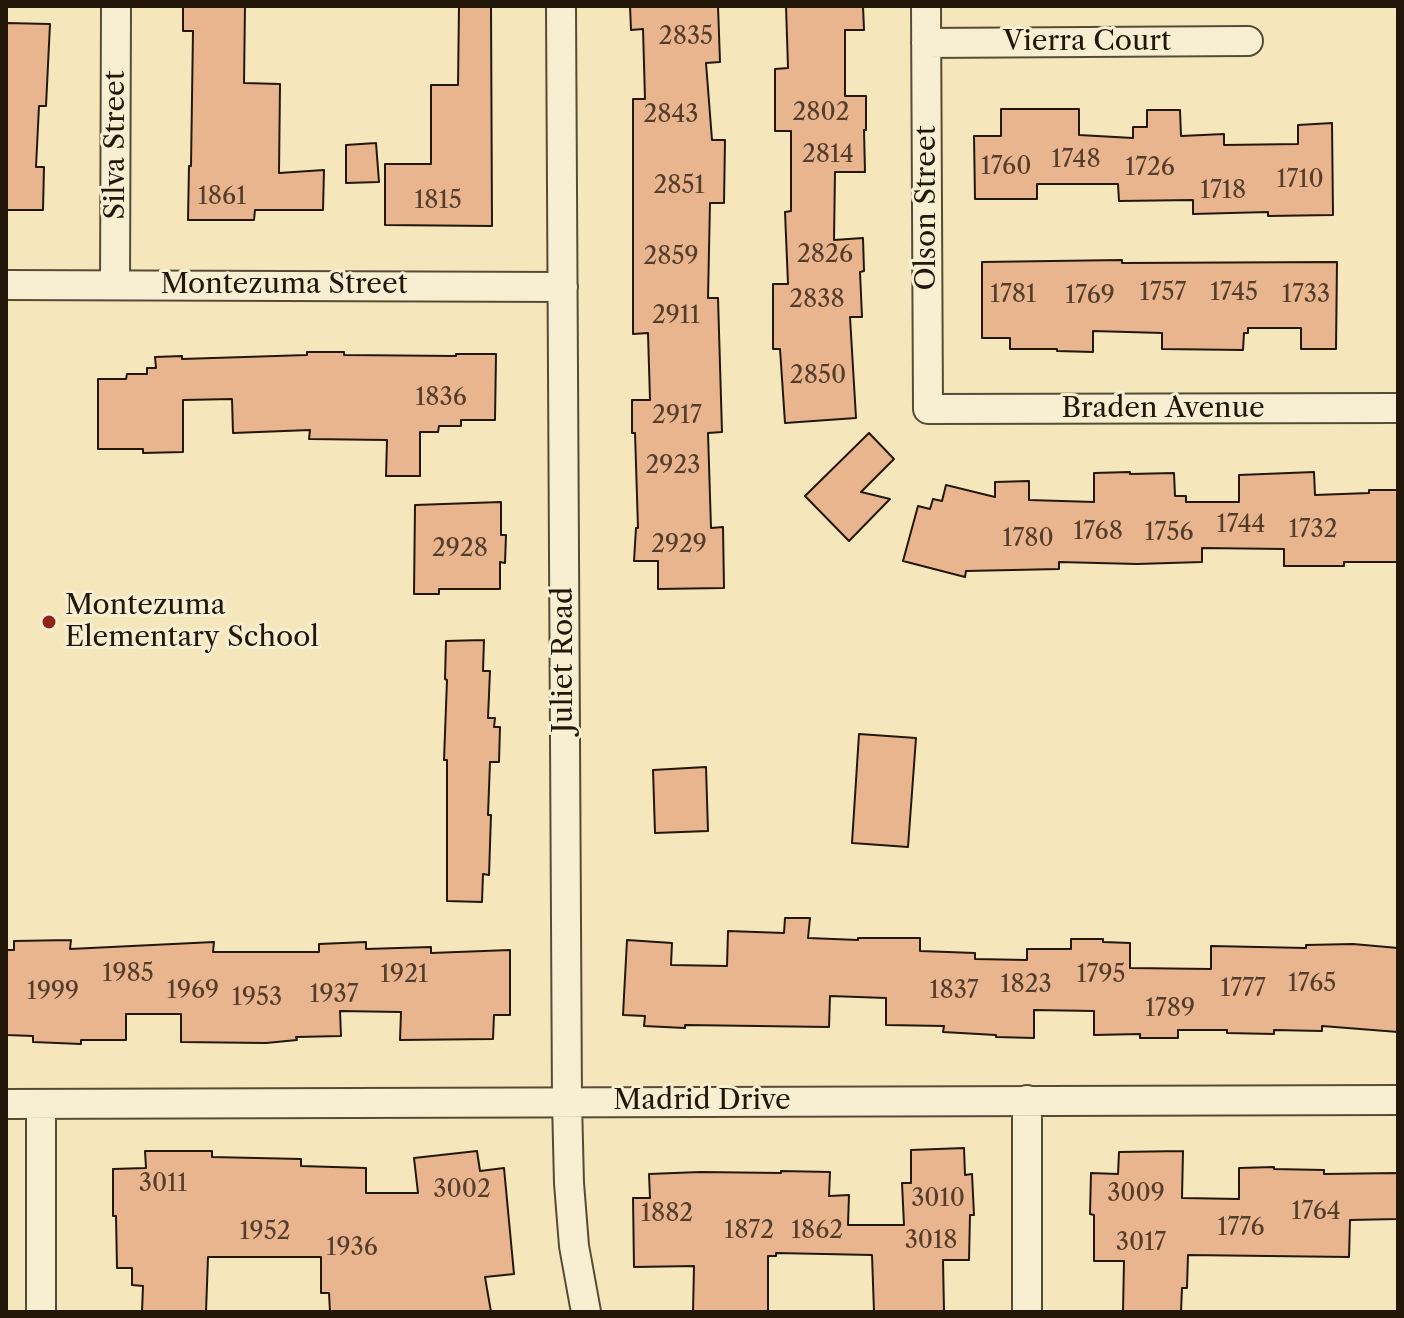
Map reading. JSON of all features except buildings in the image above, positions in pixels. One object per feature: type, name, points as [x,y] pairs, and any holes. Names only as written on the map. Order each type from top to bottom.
[{"type":"street","name":"Silva Street","points":[[115,284],[116,6]]},
{"type":"street","name":"Juliet Road","points":[[561,6],[567,1102],[574,1246],[586,1312]]},
{"type":"street","name":"Olson Street","points":[[926,6],[928,409]]},
{"type":"street","name":"Vierra Court","points":[[926,43],[1248,41]]},
{"type":"street","name":"Montezuma Street","points":[[6,285],[563,287]]},
{"type":"street","name":"Braden Avenue","points":[[928,409],[1398,408]]},
{"type":"street","points":[[1027,1100],[1027,1312]]},
{"type":"street","name":"Madrid Drive","points":[[6,1104],[1398,1100]]},
{"type":"street","points":[[41,1104],[41,1312]]},
{"type":"place","name":"Montezuma Elementary School","points":[[49,622]]}]
